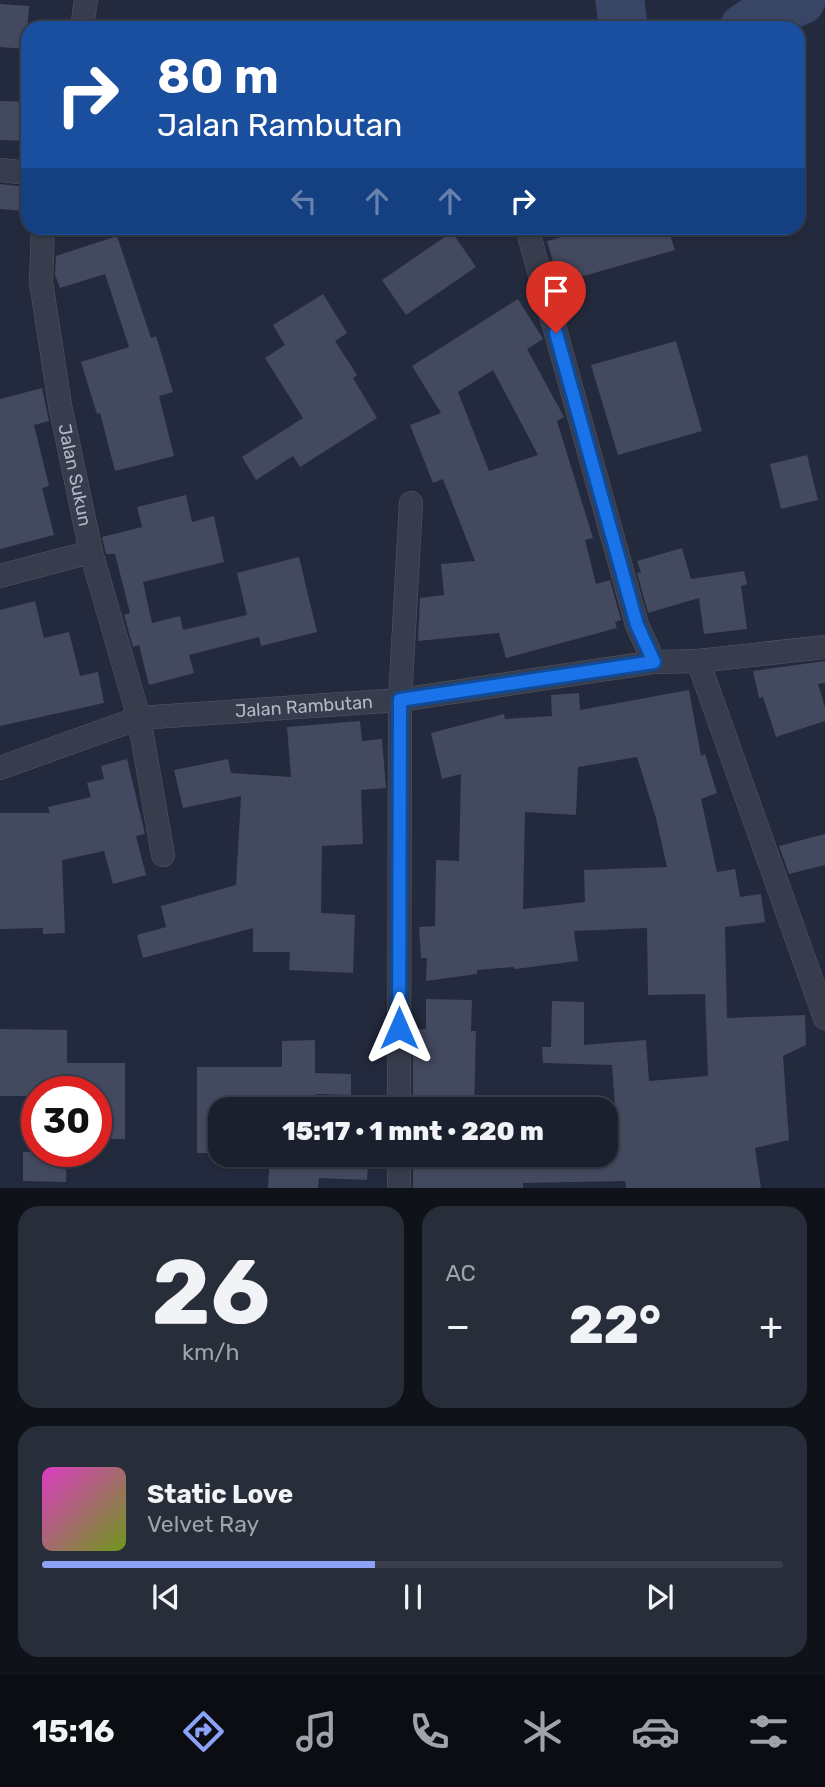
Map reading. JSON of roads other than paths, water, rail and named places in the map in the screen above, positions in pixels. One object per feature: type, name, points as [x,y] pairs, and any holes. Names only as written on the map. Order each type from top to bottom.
[{"type":"street","points":[[83,21],[86,0]]},
{"type":"street","points":[[0,170],[21,172]]},
{"type":"street","name":"Jalan Sukun","points":[[43,235],[41,282],[60,405],[91,552],[139,718],[163,855]]},
{"type":"street","points":[[529,235],[637,625],[654,662]]},
{"type":"street","points":[[399,1097],[400,700],[411,503]]},
{"type":"street","points":[[0,576],[91,552]]},
{"type":"street","name":"Jalan Rambutan","points":[[0,768],[139,718],[400,700],[654,662],[698,661],[825,647]]},
{"type":"street","points":[[698,661],[825,1018]]},
{"type":"street","points":[[399,1167],[399,1188]]},
{"type":"waterway","points":[[620,0],[622,21]]},
{"type":"waterway","points":[[754,21],[801,0]]}]
